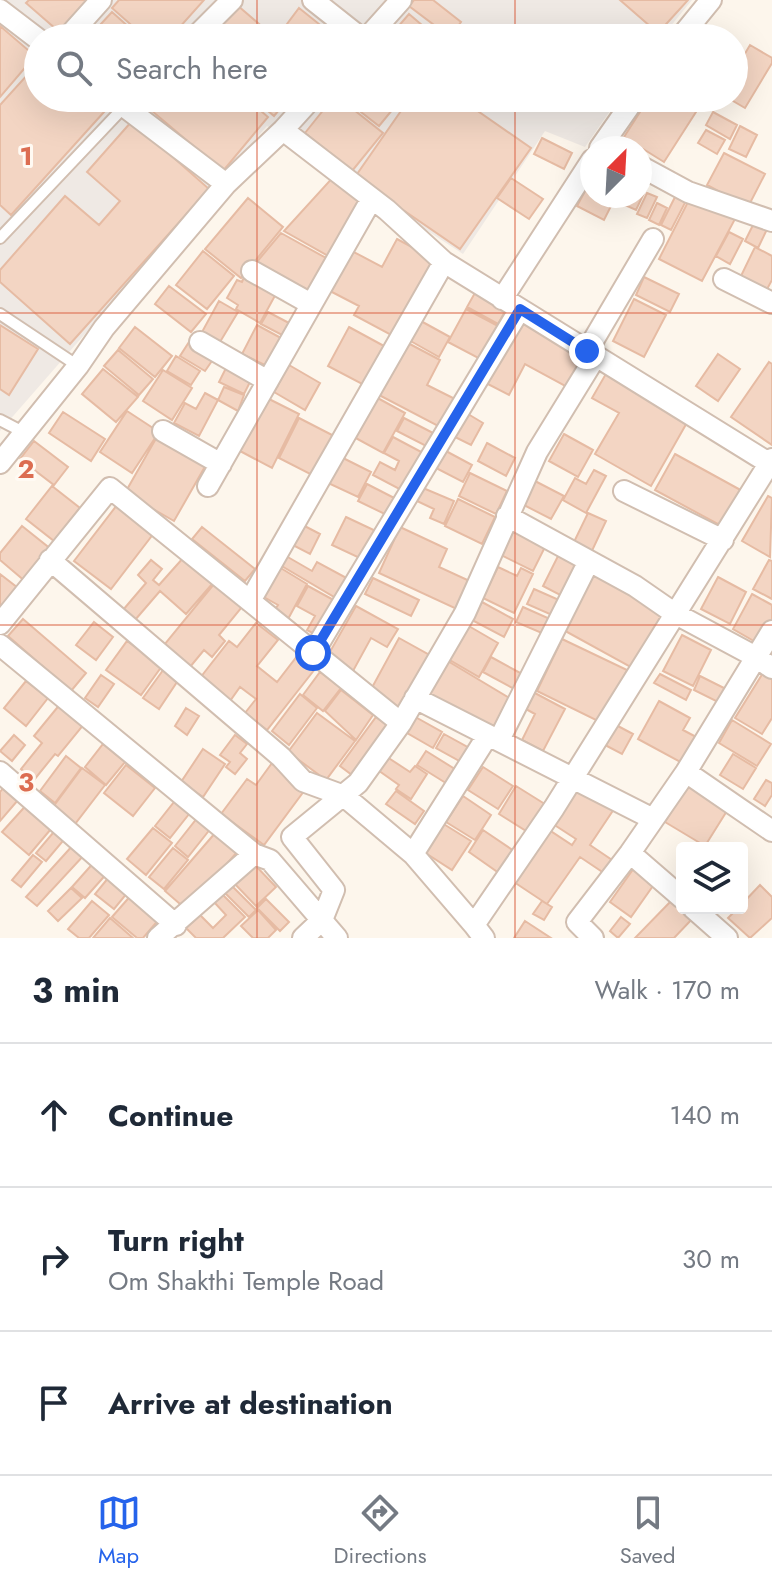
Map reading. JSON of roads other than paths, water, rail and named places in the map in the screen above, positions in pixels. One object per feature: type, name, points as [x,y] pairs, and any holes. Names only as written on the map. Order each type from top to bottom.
[{"type":"street","points":[[80,24],[101,0]]},
{"type":"street","points":[[208,24],[232,0]]},
{"type":"street","points":[[313,0],[345,24]]},
{"type":"street","points":[[378,24],[401,0]]},
{"type":"street","points":[[691,24],[711,0]]},
{"type":"street","points":[[0,10],[24,28]]},
{"type":"street","points":[[137,112],[226,184]]},
{"type":"street","points":[[0,463],[78,366],[104,328],[226,184],[299,112]]},
{"type":"street","points":[[610,136],[626,112]]},
{"type":"street","points":[[50,560],[281,757],[303,781],[344,796],[413,854],[479,932],[674,613],[771,463],[444,262],[387,210],[283,130]]},
{"type":"street","points":[[652,172],[688,192],[772,221]]},
{"type":"street","points":[[313,653],[580,186]]},
{"type":"street","points":[[208,486],[371,200]]},
{"type":"street","points":[[303,938],[322,920],[334,890],[292,837],[358,783],[401,723],[465,613],[537,452],[653,239]]},
{"type":"street","points":[[250,601],[444,262]]},
{"type":"street","points":[[252,271],[311,304]]},
{"type":"street","points":[[724,279],[772,303]]},
{"type":"street","points":[[200,342],[268,381]]},
{"type":"street","points":[[163,431],[221,464]]},
{"type":"street","points":[[0,624],[110,488],[401,723]]},
{"type":"street","points":[[624,491],[723,540]]},
{"type":"street","points":[[507,516],[635,586],[674,613],[764,663]]},
{"type":"street","points":[[413,854],[494,737],[589,561]]},
{"type":"street","points":[[593,938],[571,930],[630,853],[764,663],[772,631]]},
{"type":"street","points":[[0,645],[254,854],[270,860],[337,938]]},
{"type":"street","points":[[415,698],[653,819]]},
{"type":"street","points":[[0,772],[176,925]]},
{"type":"street","points":[[686,772],[772,831]]},
{"type":"street","points":[[630,853],[676,893]]},
{"type":"street","points":[[158,938],[254,854]]},
{"type":"street","points":[[700,914],[727,938]]},
{"type":"lane","points":[[0,238],[113,112]]},
{"type":"lane","points":[[0,314],[78,366]]},
{"type":"lane","points":[[0,420],[23,432]]}]
